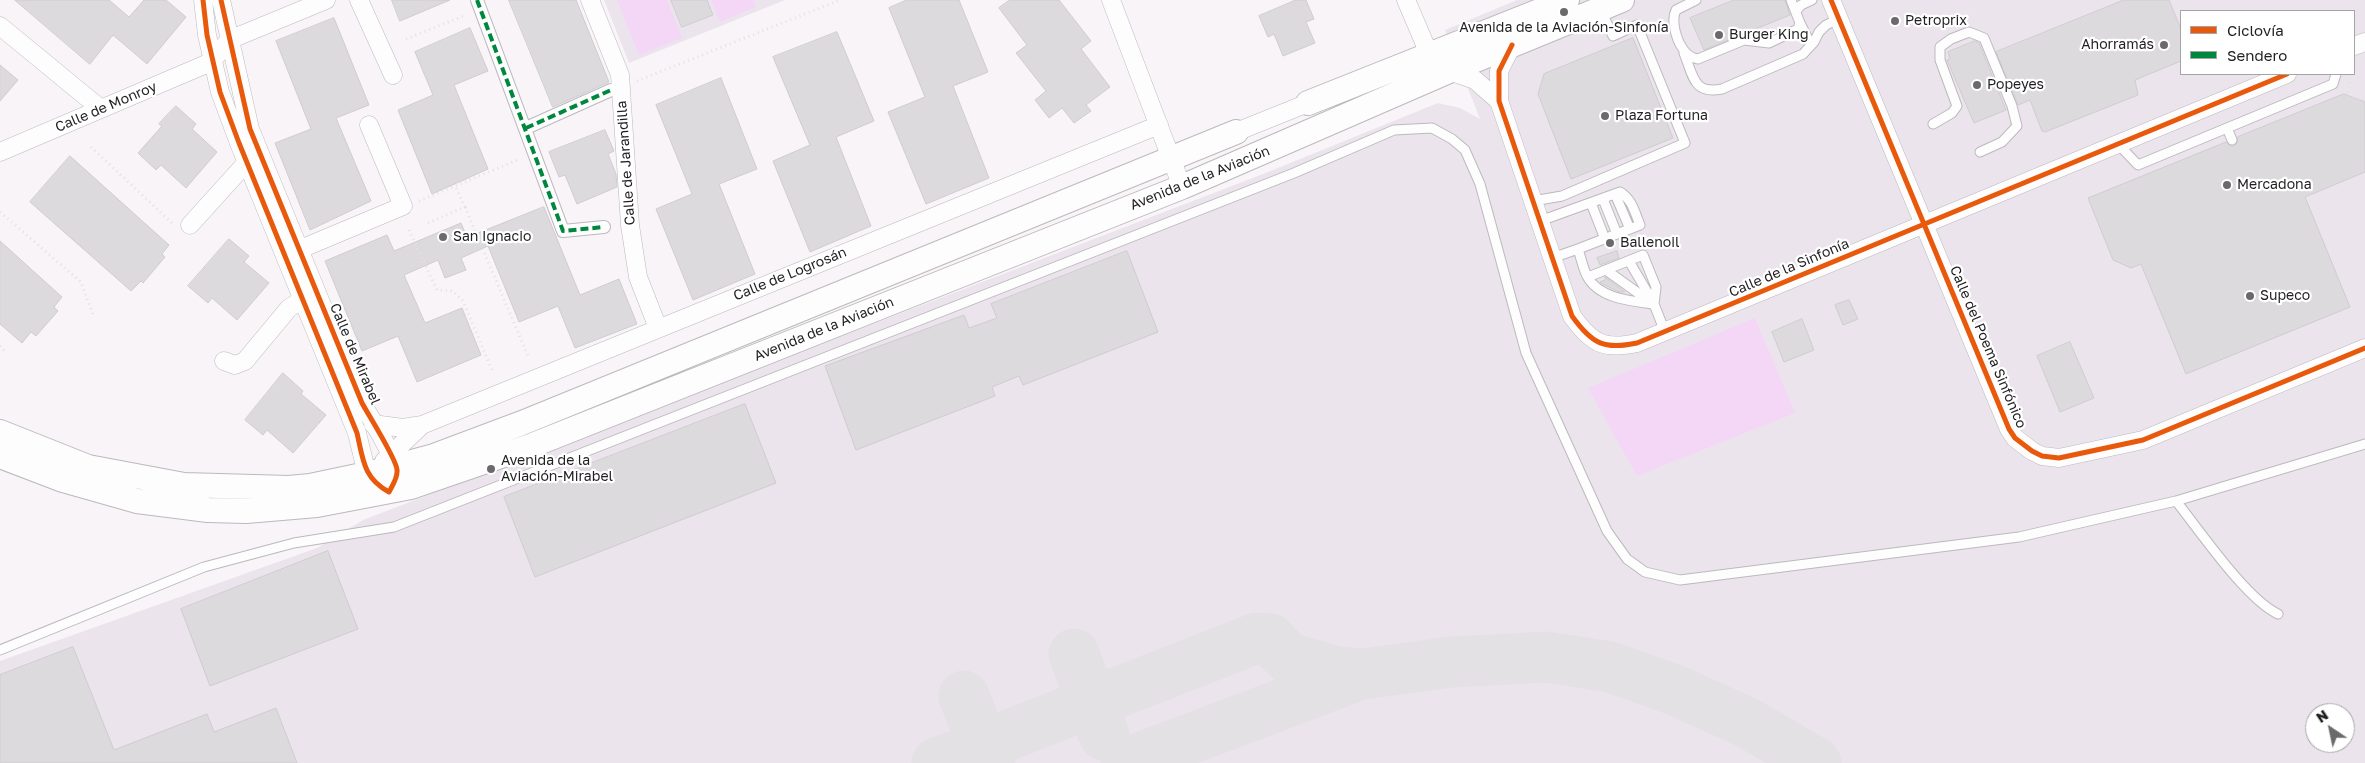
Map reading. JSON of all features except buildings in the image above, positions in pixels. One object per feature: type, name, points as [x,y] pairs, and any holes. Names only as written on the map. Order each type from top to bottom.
[{"type":"main road","name":"Avenida de la Aviación","points":[[1308,103],[1567,0]]},
{"type":"main road","name":"Avenida de la Aviación","points":[[0,456],[63,480],[137,501],[208,510],[246,511],[317,505],[389,492],[442,478],[533,445],[1182,187],[1611,4]]},
{"type":"main road","name":"Avenida de la Aviación","points":[[0,432],[88,467],[184,485],[289,488],[310,486],[367,474],[402,460],[457,448],[550,412],[1236,132]]},
{"type":"street","name":"Calle de Mirabel","points":[[203,0],[212,61],[220,92],[247,162],[292,252],[310,295],[362,403],[373,424],[402,460]]},
{"type":"street","name":"Calle de Mirabel","points":[[221,0],[250,129],[292,252]]},
{"type":"street","points":[[212,61],[229,40],[326,0]]},
{"type":"street","points":[[359,0],[393,75]]},
{"type":"street","name":"Calle de Jarandilla","points":[[590,0],[620,75],[630,225],[638,277],[658,328]]},
{"type":"street","points":[[1406,0],[1430,56],[1449,72],[1475,80],[1499,101]]},
{"type":"street","name":"Calle del Poema Sinfónico","points":[[1831,0],[2008,428],[2023,445],[2042,456],[2068,457],[2143,440],[2365,348]]},
{"type":"street","points":[[1118,2],[1182,187]]},
{"type":"street","points":[[479,4],[563,231],[604,228]]},
{"type":"street","points":[[0,26],[101,109]]},
{"type":"street","name":"Calle de la Sinfonía","points":[[1512,45],[1499,71],[1499,101],[1572,316],[1583,332],[1601,345],[1618,347],[1637,343],[1665,332],[2285,75]]},
{"type":"street","name":"Calle de Monroy","points":[[0,152],[212,61]]},
{"type":"street","points":[[526,128],[611,90]]},
{"type":"street","name":"Avenida de la Aviación","points":[[1236,132],[1308,103]]},
{"type":"street","points":[[292,252],[403,206],[369,125]]},
{"type":"street","name":"Calle de Logrosán","points":[[373,424],[403,428],[422,425],[1159,125]]},
{"type":"street","points":[[183,226],[247,162]]},
{"type":"street","name":"Calle de Mirabel","points":[[310,295],[357,433],[367,474]]},
{"type":"street","points":[[224,362],[235,364],[245,361],[289,308],[310,295]]},
{"type":"street","name":"Calle de Logrosán","points":[[402,460],[422,425]]},
{"type":"street","points":[[367,474],[373,482],[389,492],[402,460]]},
{"type":"lane","points":[[1696,0],[1676,10],[1672,23],[1696,81],[1702,89],[1709,92],[1722,89],[1803,54],[1811,46],[1818,32],[1826,25],[1839,19]]},
{"type":"lane","points":[[1791,0],[1811,46]]},
{"type":"lane","points":[[1796,11],[1801,5],[1812,0]]},
{"type":"lane","points":[[1533,201],[1562,196],[1685,143],[1637,25],[1613,36],[1611,4]]},
{"type":"lane","points":[[1683,50],[1692,58],[1698,59],[1744,40],[1769,43],[1798,29],[1800,23]]},
{"type":"lane","points":[[1933,124],[1952,114],[1957,106],[1940,60],[1940,47],[1951,39],[1969,32],[1984,38],[2012,106],[2017,126],[2002,142],[1980,152]]},
{"type":"lane","points":[[2118,144],[2138,165],[2333,84],[2336,75]]},
{"type":"lane","points":[[0,650],[204,568],[294,543],[394,527],[1303,170],[1394,130],[1432,128],[1452,139],[1465,150],[1480,184],[1526,353],[1606,531],[1627,559],[1645,572],[1680,580],[2019,537],[2176,501],[2365,444]]},
{"type":"lane","points":[[2227,128],[2232,140]]},
{"type":"lane","points":[[1540,221],[1620,192],[1629,199],[1640,225],[1552,258]]},
{"type":"lane","points":[[1603,199],[1617,234]]},
{"type":"lane","points":[[1590,203],[1604,239]]},
{"type":"lane","points":[[1578,249],[1588,277],[1599,289],[1622,300],[1654,304]]},
{"type":"lane","points":[[1588,277],[1644,255],[1656,287],[1654,304]]},
{"type":"lane","points":[[1629,261],[1654,304],[1665,332]]},
{"type":"lane","points":[[1606,270],[1654,304]]},
{"type":"lane","points":[[2176,501],[2249,592],[2267,609],[2278,614]]},
{"type":"path","points":[[824,0],[826,5]]},
{"type":"path","points":[[629,84],[837,1]]},
{"type":"path","points":[[406,39],[479,4]]},
{"type":"path","points":[[2349,85],[2348,95],[2365,100]]},
{"type":"path","points":[[91,147],[183,226]]},
{"type":"path","points":[[419,201],[535,153]]},
{"type":"path","points":[[455,186],[528,356]]},
{"type":"path","points":[[428,223],[465,207]]},
{"type":"path","points":[[0,212],[81,282],[93,315]]},
{"type":"path","points":[[409,230],[437,290],[453,292],[463,301],[492,370]]},
{"type":"path","points":[[0,346],[5,351]]},
{"type":"shaded area","points":[[604,0],[785,0],[629,63]]},
{"type":"shaded area","points":[[617,0],[667,0],[682,38],[639,55]]},
{"type":"shaded area","points":[[711,0],[753,0],[756,7],[720,22]]},
{"type":"shaded area","points":[[1517,0],[2365,0],[2365,763],[0,763],[0,661],[317,548],[363,520],[1263,174],[1438,103],[1460,108],[1480,119],[1445,30]]},
{"type":"shaded area","points":[[1755,318],[1795,413],[1637,476],[1588,388]]},
{"type":"taxiway","points":[[937,763],[1257,638],[1270,639],[1288,658],[1339,672],[1362,674],[1452,662],[1546,657],[1610,667],[1675,690],[1748,723],[1816,763]]},
{"type":"taxiway","points":[[1074,654],[1104,735]]},
{"type":"taxiway","points":[[1126,763],[1362,674]]},
{"type":"taxiway","points":[[964,696],[990,763]]},
{"type":"marked path","points":[[477,0],[563,231],[604,227]]},
{"type":"marked path","points":[[526,128],[611,90]]},
{"type":"cycle path","points":[[203,0],[207,35],[220,92],[239,143],[357,433],[363,459],[369,474],[380,487],[389,492],[397,476],[396,465],[362,403],[250,129],[221,0]]},
{"type":"cycle path","points":[[1831,0],[2009,429],[2015,438],[2032,451],[2042,456],[2059,458],[2143,440],[2365,348]]},
{"type":"cycle path","points":[[1512,45],[1499,71],[1499,101],[1572,316],[1593,339],[1600,343],[1616,346],[1637,343],[2285,75]]},
{"type":"place","name":"Avenida de la Aviación-Sinfonía","points":[[1564,12]]},
{"type":"place","name":"Petroprix","points":[[1895,21]]},
{"type":"place","name":"Burger King","points":[[1719,35]]},
{"type":"place","name":"Ahorramás","points":[[2164,45]]},
{"type":"place","name":"Popeyes","points":[[1977,85]]},
{"type":"place","name":"Plaza Fortuna","points":[[1605,116]]},
{"type":"place","name":"Mercadona","points":[[2227,185]]},
{"type":"place","name":"San Ignacio","points":[[443,237]]},
{"type":"place","name":"Ballenoil","points":[[1610,243]]},
{"type":"place","name":"Supeco","points":[[2250,296]]},
{"type":"place","name":"Avenida de la Aviación-Mirabel","points":[[491,469]]}]
